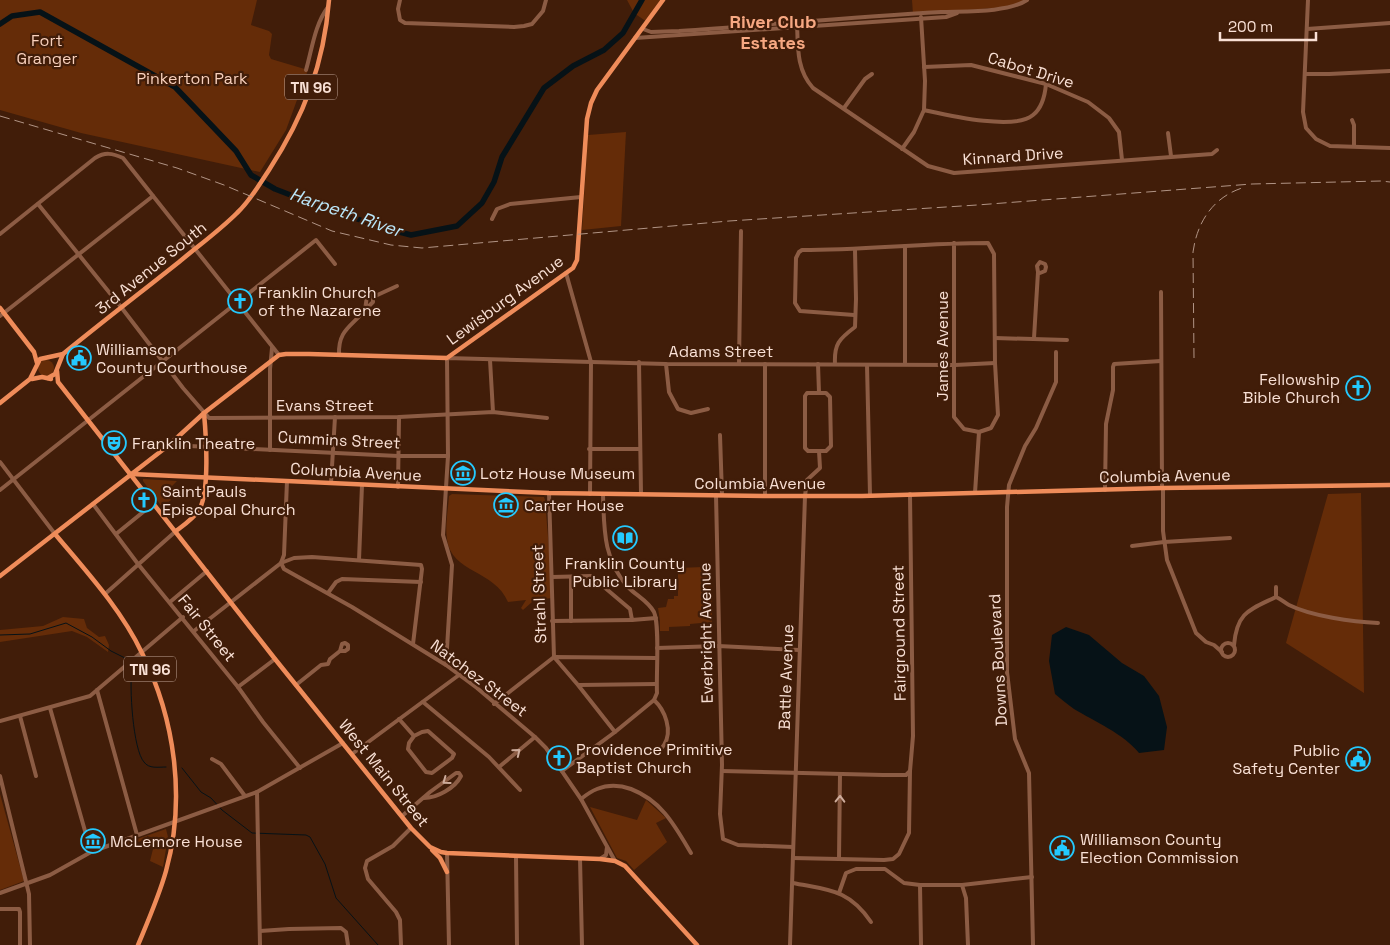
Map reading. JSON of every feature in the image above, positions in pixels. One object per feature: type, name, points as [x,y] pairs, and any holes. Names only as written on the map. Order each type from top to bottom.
[{"type":"main road","name":"TN 96","points":[[328,7],[329,0]]},
{"type":"main road","name":"Lewisburg Avenue","points":[[278,355],[447,358],[573,268],[577,260],[587,119],[591,103],[597,90],[663,0]]},
{"type":"main road","name":"3rd Avenue South","points":[[50,357],[63,354],[238,213],[252,196],[288,141],[308,95],[324,44],[328,7]]},
{"type":"main road","points":[[0,308],[2,314],[34,352],[44,357],[50,357],[56,362],[58,382],[42,377],[30,379]]},
{"type":"main road","points":[[34,352],[38,373],[42,377]]},
{"type":"main road","name":"3rd Avenue South","points":[[57,370],[63,354]]},
{"type":"main road","points":[[0,576],[169,444],[278,355]]},
{"type":"main road","points":[[0,403],[30,379],[36,366],[44,357]]},
{"type":"main road","points":[[48,378],[53,376],[57,370]]},
{"type":"main road","name":"West Main Street","points":[[58,382],[342,743],[411,828],[430,847],[447,853],[615,861],[630,870],[696,945]]},
{"type":"main road","points":[[176,532],[200,508],[205,477],[204,414]]},
{"type":"main road","name":"Columbia Avenue","points":[[131,474],[549,493],[765,496],[1390,485]]},
{"type":"main road","name":"TN 96","points":[[55,534],[105,594],[142,652],[160,696],[171,744],[175,770],[175,822],[166,872],[138,945]]},
{"type":"main road","points":[[430,847],[440,858],[447,872]]},
{"type":"street","points":[[400,0],[398,9],[400,20],[405,23],[514,27],[532,24],[543,11],[546,0]]},
{"type":"street","points":[[635,38],[921,16],[946,17],[959,12],[1020,5],[1027,0]]},
{"type":"street","points":[[1308,0],[1303,112],[1306,128],[1316,139],[1330,146],[1390,148]]},
{"type":"street","points":[[306,70],[319,22],[328,7]]},
{"type":"street","points":[[902,149],[914,132],[924,110],[921,16]]},
{"type":"street","points":[[1307,29],[1390,23]]},
{"type":"street","points":[[643,28],[651,32],[797,25]]},
{"type":"street","name":"Kinnard Drive","points":[[797,25],[797,55],[807,81],[813,88],[928,166],[954,173],[1212,154],[1217,150]]},
{"type":"street","name":"Cabot Drive","points":[[924,67],[971,65],[1046,84],[1088,102],[1109,118],[1119,132],[1122,160]]},
{"type":"street","points":[[1306,74],[1390,71]]},
{"type":"street","points":[[844,108],[865,79],[872,74]]},
{"type":"street","points":[[924,110],[966,119],[1013,122],[1025,120],[1034,114],[1045,97],[1046,84]]},
{"type":"street","points":[[1352,120],[1354,125],[1354,146]]},
{"type":"street","points":[[1168,133],[1171,156]]},
{"type":"street","points":[[0,234],[101,154],[108,153],[123,158],[278,355]]},
{"type":"street","points":[[2,314],[153,196]]},
{"type":"street","points":[[492,219],[498,209],[510,204],[581,198]]},
{"type":"street","points":[[38,204],[204,414]]},
{"type":"street","points":[[739,363],[741,231]]},
{"type":"street","points":[[0,490],[316,240],[335,264]]},
{"type":"street","points":[[854,315],[800,311],[795,303],[796,258],[799,252],[802,250],[855,250],[954,243],[988,243],[994,254],[995,363],[998,415],[991,428],[979,432],[975,493]]},
{"type":"street","name":"James Avenue","points":[[954,243],[954,417],[964,429],[979,432]]},
{"type":"street","points":[[905,246],[906,363]]},
{"type":"street","points":[[835,364],[834,351],[840,338],[855,327],[855,250]]},
{"type":"street","points":[[1034,338],[1038,272]]},
{"type":"street","points":[[566,273],[591,362],[590,494]]},
{"type":"street","points":[[339,355],[343,332],[373,302],[373,297],[397,286]]},
{"type":"street","points":[[1162,292],[1162,488],[1164,542],[1168,560],[1196,633],[1222,652],[1224,656],[1231,657],[1235,652],[1235,633],[1239,621],[1245,613],[1276,597]]},
{"type":"street","points":[[995,338],[1067,340]]},
{"type":"street","points":[[270,450],[272,348]]},
{"type":"street","name":"Downs Boulevard","points":[[1034,945],[1029,773],[1015,738],[1007,672],[1006,542],[1008,485],[1056,382],[1056,352]]},
{"type":"street","points":[[446,665],[452,565],[443,534],[448,456],[447,358]]},
{"type":"street","name":"Adams Street","points":[[447,358],[666,364],[867,365],[906,363],[955,365],[995,363]]},
{"type":"street","points":[[490,360],[493,412]]},
{"type":"street","points":[[1105,490],[1106,424],[1113,390],[1114,364],[1162,361]]},
{"type":"street","points":[[639,362],[641,494]]},
{"type":"street","points":[[666,364],[669,392],[678,409],[691,413],[708,409]]},
{"type":"street","points":[[765,364],[765,496]]},
{"type":"street","points":[[818,364],[819,393]]},
{"type":"street","points":[[867,365],[870,495]]},
{"type":"street","points":[[807,393],[819,393],[826,393],[830,397],[831,446],[826,450],[808,451],[806,448],[805,396],[807,393]]},
{"type":"street","name":"Evans Street","points":[[204,414],[209,418],[270,418],[447,416],[493,412],[547,418]]},
{"type":"street","points":[[332,483],[335,417]]},
{"type":"street","points":[[398,487],[399,417]]},
{"type":"street","points":[[720,435],[722,495]]},
{"type":"street","name":"Cummins Street","points":[[169,444],[398,456],[448,456]]},
{"type":"street","points":[[589,449],[640,449]]},
{"type":"street","name":"Battle Avenue","points":[[790,945],[805,496],[807,480],[820,468],[819,451]]},
{"type":"street","points":[[0,462],[55,534]]},
{"type":"street","points":[[281,563],[284,555],[287,481]]},
{"type":"street","points":[[359,560],[362,485]]},
{"type":"street","name":"Strahl Street","points":[[549,493],[554,657],[615,732]]},
{"type":"street","points":[[562,771],[615,732],[654,700],[657,693],[656,618],[650,606],[629,588],[618,574],[609,558],[604,538],[603,494]]},
{"type":"street","name":"Fairground Street","points":[[910,494],[913,736],[910,771]]},
{"type":"street","name":"Everbright Avenue","points":[[716,495],[722,771],[720,814],[723,839],[738,845],[793,847]]},
{"type":"street","name":"Fair Street","points":[[93,504],[138,564],[238,686],[263,722],[300,768]]},
{"type":"street","points":[[116,534],[153,504]]},
{"type":"street","points":[[105,594],[176,532]]},
{"type":"street","points":[[1132,546],[1230,538]]},
{"type":"street","points":[[194,631],[281,563],[289,559],[308,557],[359,560],[420,564],[422,569],[413,644]]},
{"type":"street","name":"Natchez Street","points":[[281,563],[284,569],[328,593],[446,665],[477,688],[535,737],[546,748],[581,799],[615,861]]},
{"type":"street","points":[[170,602],[207,571]]},
{"type":"street","points":[[552,577],[591,576],[630,609],[632,620]]},
{"type":"street","points":[[571,577],[571,621]]},
{"type":"street","points":[[328,593],[336,582],[342,579],[420,582]]},
{"type":"street","points":[[1276,587],[1276,597]]},
{"type":"street","points":[[1276,597],[1288,605],[1314,613],[1360,622],[1378,623]]},
{"type":"street","points":[[0,721],[85,698],[183,617]]},
{"type":"street","points":[[552,621],[656,618]]},
{"type":"street","points":[[1222,652],[1235,633]]},
{"type":"street","points":[[1214,646],[1234,645]]},
{"type":"street","points":[[657,648],[718,646],[799,650]]},
{"type":"street","points":[[296,685],[321,665],[328,664],[330,659],[340,651]]},
{"type":"street","points":[[494,704],[554,657],[656,658]]},
{"type":"street","points":[[238,686],[276,659]]},
{"type":"street","points":[[352,754],[459,675]]},
{"type":"street","points":[[578,685],[656,684]]},
{"type":"street","points":[[97,690],[137,835]]},
{"type":"street","points":[[654,700],[660,706],[667,723],[665,743],[656,754]]},
{"type":"street","points":[[423,702],[499,766],[520,790]]},
{"type":"street","points":[[50,708],[91,852]]},
{"type":"street","points":[[20,716],[36,776]]},
{"type":"street","points":[[400,719],[414,736]]},
{"type":"street","points":[[428,731],[454,754],[452,758],[432,773],[426,772],[408,749],[409,743],[414,736],[428,731]]},
{"type":"street","points":[[499,766],[535,737]]},
{"type":"street","points":[[0,893],[50,875],[91,852],[257,792],[342,743]]},
{"type":"street","points":[[212,759],[221,764],[245,796]]},
{"type":"street","points":[[722,771],[795,773],[840,777],[906,775],[910,771]]},
{"type":"street","points":[[793,858],[893,859],[899,854],[909,833],[910,771]]},
{"type":"street","points":[[402,816],[430,792],[456,773],[459,773],[461,776],[454,784],[435,797],[424,798]]},
{"type":"street","points":[[0,776],[27,884],[30,904],[30,945]]},
{"type":"street","points":[[839,859],[840,777]]},
{"type":"street","points":[[581,799],[596,789],[611,786],[619,785],[634,790],[654,801],[661,808],[674,824],[691,853]]},
{"type":"street","points":[[257,792],[260,945]]},
{"type":"street","points":[[401,945],[400,920],[396,912],[368,879],[365,868],[367,861],[393,846],[411,828]]},
{"type":"street","points":[[600,859],[606,855],[606,843]]},
{"type":"street","points":[[447,853],[449,945]]},
{"type":"street","points":[[516,856],[517,945]]},
{"type":"street","points":[[580,858],[582,945]]},
{"type":"street","points":[[839,893],[846,872],[856,869],[885,868],[904,883],[920,885],[962,885],[1032,877]]},
{"type":"street","points":[[793,883],[839,893],[850,898],[862,908],[872,922]]},
{"type":"street","points":[[920,885],[922,945]]},
{"type":"street","points":[[962,885],[966,898],[968,945]]},
{"type":"street","points":[[0,909],[19,909],[20,945]]},
{"type":"street","points":[[260,931],[289,928],[341,928],[347,935],[348,945]]},
{"type":"green space","name":"Pinkerton Park","points":[[0,0],[257,0],[251,25],[269,31],[272,34],[269,55],[271,59],[308,70],[286,130],[260,172],[81,133],[0,110]]},
{"type":"green space","points":[[627,0],[663,0],[647,22],[634,13]]},
{"type":"green space","points":[[912,0],[1027,0],[1007,7],[913,14]]},
{"type":"green space","points":[[626,132],[621,226],[582,230],[588,135]]},
{"type":"green space","points":[[43,360],[49,360],[54,365],[52,374],[43,376],[38,371],[38,365]]},
{"type":"green space","points":[[143,479],[177,481],[165,493],[171,500],[162,507]]},
{"type":"green space","points":[[1361,493],[1364,693],[1286,643],[1328,494]]},
{"type":"green space","points":[[452,494],[544,497],[553,598],[532,600],[523,610],[521,608],[526,600],[508,602],[494,583],[456,559],[450,550],[446,534],[449,496]]},
{"type":"green space","points":[[703,567],[703,570],[711,570],[712,622],[669,627],[669,631],[660,631],[658,608],[666,607],[668,599],[674,599],[674,596],[678,596],[678,568]]},
{"type":"green space","points":[[63,617],[84,619],[87,628],[99,637],[105,636],[109,645],[108,652],[87,637],[72,631],[0,642],[0,630],[43,626]]},
{"type":"green space","points":[[0,794],[24,881],[0,890]]},
{"type":"green space","points":[[646,800],[666,818],[656,823],[667,842],[634,870],[626,861],[617,858],[590,807],[637,820]]},
{"type":"green space","points":[[166,829],[168,837],[163,867],[150,861],[158,839],[147,836],[147,839],[124,847],[123,844]]},
{"type":"shaded area","points":[[1066,627],[1089,635],[1122,663],[1144,676],[1159,696],[1167,727],[1164,750],[1139,753],[1117,734],[1074,709],[1055,694],[1049,661],[1052,635]]},
{"type":"waterway","name":"Harpeth River","points":[[0,24],[12,16],[40,12],[175,87],[236,151],[251,175],[275,189],[319,206],[411,235],[457,226],[482,203],[494,182],[502,157],[544,88],[573,66],[604,50],[623,33],[642,0]]},
{"type":"waterway","points":[[0,635],[30,634],[66,623],[127,659]]},
{"type":"waterway","points":[[132,669],[133,717],[140,755],[148,766],[166,767]]},
{"type":"waterway","points":[[182,768],[201,792],[211,798],[222,810],[252,833],[306,835],[310,837],[325,864],[336,898],[378,945]]},
{"type":"railway","points":[[0,116],[177,168],[224,185],[332,231],[391,245],[422,248],[729,221],[977,205],[1252,184],[1390,182]]},
{"type":"railway","points":[[1194,358],[1193,252],[1195,241],[1202,222],[1214,205],[1231,192],[1242,188]]},
{"type":"place","name":"Franklin Church of the Nazarene","points":[[240,301]]},
{"type":"place","name":"Williamson County Courthouse","points":[[79,358]]},
{"type":"place","name":"Fellowship Bible Church","points":[[1358,388]]},
{"type":"place","name":"Franklin Theatre","points":[[114,443]]},
{"type":"place","name":"Lotz House Museum","points":[[463,473]]},
{"type":"place","name":"Saint Pauls Episcopal Church","points":[[144,500]]},
{"type":"place","name":"Carter House","points":[[506,505]]},
{"type":"place","name":"Franklin County Public Library","points":[[625,538]]},
{"type":"place","name":"Providence Primitive Baptist Church","points":[[559,758]]},
{"type":"place","name":"Public Safety Center","points":[[1358,759]]},
{"type":"place","name":"McLemore House","points":[[93,841]]},
{"type":"place","name":"Williamson County Election Commission","points":[[1062,848]]},
{"type":"district","name":"River Club Estates","points":[[773,31]]},
{"type":"park label","name":"Fort Granger","points":[[47,49]]}]
